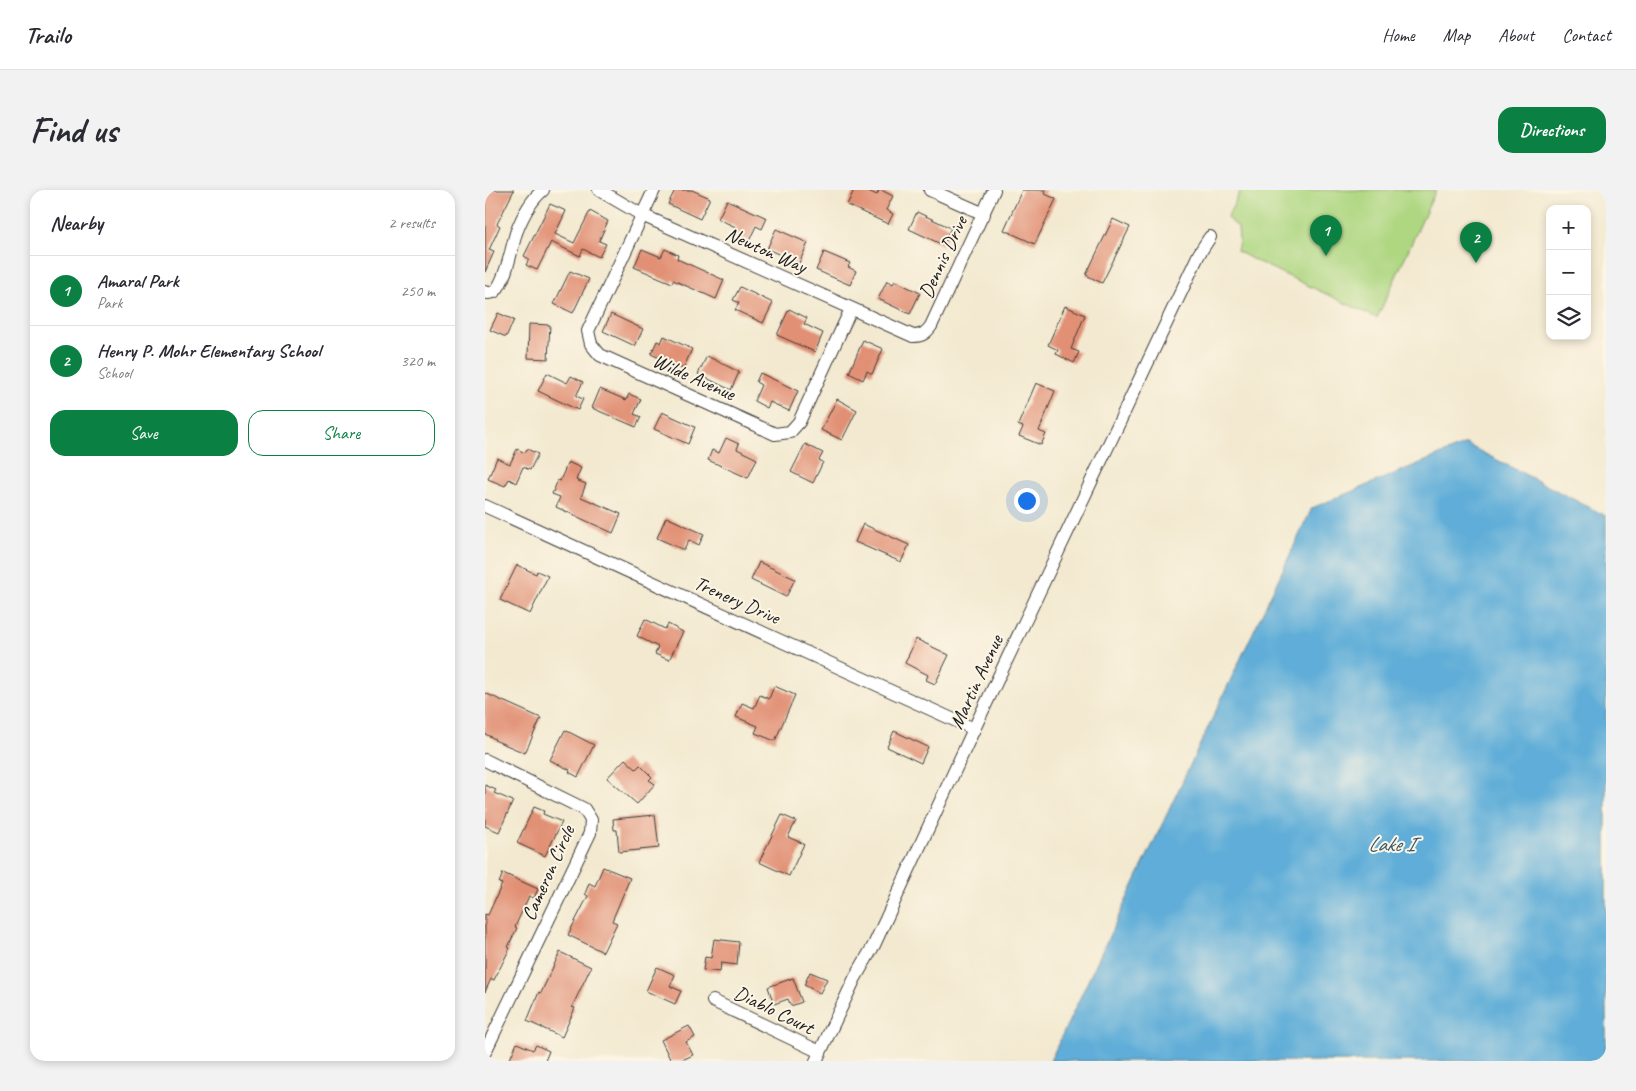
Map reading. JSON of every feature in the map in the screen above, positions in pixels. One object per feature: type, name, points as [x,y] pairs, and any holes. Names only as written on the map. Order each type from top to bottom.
[{"type":"street","points":[[485,292],[487,294],[495,291],[511,258],[516,233],[526,211],[543,190]]},
{"type":"street","name":"Newton Way","points":[[599,190],[642,215],[906,334],[921,336]]},
{"type":"street","name":"Wilde Avenue","points":[[654,190],[588,331],[591,344],[600,355],[775,434],[790,432],[799,422],[851,309]]},
{"type":"street","points":[[930,190],[984,214]]},
{"type":"street","name":"Dennis Drive","points":[[921,336],[931,326],[994,190]]},
{"type":"street","name":"Martin Avenue","points":[[818,1057],[855,978],[874,944],[973,729],[1199,254],[1209,237]]},
{"type":"street","name":"Trenery Drive","points":[[485,506],[973,729]]},
{"type":"street","name":"Cameron Circle","points":[[485,760],[584,809],[591,820],[590,833],[485,1052]]},
{"type":"street","name":"Diablo Court","points":[[713,1001],[818,1057]]},
{"type":"green space","points":[[1241,190],[1436,190],[1377,318],[1237,251],[1239,242],[1238,227],[1227,218]]},
{"type":"water","name":"Lake I","points":[[1466,444],[1606,516],[1606,1061],[1050,1061],[1312,508]]},
{"type":"building","points":[[488,190],[514,190],[497,224],[500,226],[489,250],[494,252],[485,272],[485,196]]},
{"type":"building","points":[[675,190],[692,190],[710,198],[700,219],[668,204]]},
{"type":"building","points":[[854,190],[866,190],[877,195],[879,190],[881,190],[893,196],[886,210],[893,214],[888,224],[847,205]]},
{"type":"building","points":[[1022,190],[1046,190],[1045,194],[1056,199],[1035,244],[1004,230]]},
{"type":"building","points":[[727,200],[767,218],[762,229],[756,226],[749,241],[735,235],[738,228],[718,219]]},
{"type":"building","points":[[550,204],[566,211],[555,234],[574,243],[590,211],[608,221],[599,241],[606,244],[599,257],[583,249],[580,256],[551,242],[537,270],[526,265],[529,259],[524,256]]},
{"type":"building","points":[[917,212],[951,228],[943,245],[909,229]]},
{"type":"building","points":[[1113,219],[1130,227],[1102,283],[1086,275]]},
{"type":"building","points":[[776,229],[808,243],[799,263],[767,249]]},
{"type":"building","points":[[642,249],[661,257],[665,249],[678,255],[677,259],[724,280],[716,299],[673,280],[672,283],[634,267]]},
{"type":"building","points":[[824,252],[850,263],[848,267],[856,271],[850,285],[816,270]]},
{"type":"building","points":[[570,271],[589,279],[573,313],[554,304]]},
{"type":"building","points":[[887,281],[893,284],[895,281],[920,293],[910,314],[878,299]]},
{"type":"building","points":[[740,287],[773,303],[763,323],[735,310],[739,303],[733,300]]},
{"type":"building","points":[[1065,306],[1085,315],[1071,349],[1079,352],[1074,363],[1056,354],[1058,350],[1048,345]]},
{"type":"building","points":[[789,309],[807,318],[804,324],[823,333],[815,352],[777,335]]},
{"type":"building","points":[[498,313],[514,320],[506,337],[490,330]]},
{"type":"building","points":[[611,314],[643,329],[635,346],[603,331]]},
{"type":"building","points":[[529,324],[550,325],[548,359],[528,358]]},
{"type":"building","points":[[664,336],[692,349],[683,369],[651,354],[657,341],[661,343]]},
{"type":"building","points":[[863,340],[883,349],[872,374],[867,371],[863,380],[849,373]]},
{"type":"building","points":[[707,356],[739,372],[731,390],[698,374]]},
{"type":"building","points":[[547,373],[567,383],[571,376],[583,382],[576,396],[583,399],[578,410],[538,391]]},
{"type":"building","points":[[760,373],[798,391],[789,411],[770,402],[767,408],[754,401],[761,385],[756,382]]},
{"type":"building","points":[[1036,383],[1055,391],[1039,431],[1046,434],[1041,445],[1019,436],[1023,427],[1018,425]]},
{"type":"building","points":[[600,389],[626,400],[629,394],[641,399],[634,414],[641,417],[636,427],[592,408]]},
{"type":"building","points":[[837,399],[857,410],[842,440],[821,430]]},
{"type":"building","points":[[662,412],[695,427],[688,444],[654,429]]},
{"type":"building","points":[[726,438],[739,444],[737,449],[757,459],[748,478],[708,460],[712,450],[719,453]]},
{"type":"building","points":[[805,444],[823,453],[819,460],[823,462],[813,483],[791,472]]},
{"type":"building","points":[[517,449],[525,453],[527,449],[538,454],[530,470],[523,467],[516,483],[509,479],[505,486],[488,479],[497,458],[510,464]]},
{"type":"building","points":[[568,462],[581,468],[576,480],[586,484],[581,497],[621,514],[613,533],[556,507],[560,497],[552,494]]},
{"type":"building","points":[[666,517],[704,534],[699,545],[689,540],[684,550],[657,538]]},
{"type":"building","points":[[863,524],[909,545],[901,562],[855,542]]},
{"type":"building","points":[[759,562],[795,579],[786,597],[751,580]]},
{"type":"building","points":[[517,565],[536,574],[537,571],[548,576],[530,614],[500,600]]},
{"type":"building","points":[[645,619],[665,629],[668,624],[683,632],[669,660],[655,654],[658,647],[637,636]]},
{"type":"building","points":[[916,639],[949,655],[935,684],[926,680],[928,675],[905,663]]},
{"type":"building","points":[[774,686],[795,695],[775,741],[755,733],[758,726],[736,717],[742,703],[754,708],[760,695],[769,699]]},
{"type":"building","points":[[485,693],[541,718],[525,753],[494,740],[485,734]]},
{"type":"building","points":[[565,730],[594,745],[578,777],[569,772],[570,770],[550,760]]},
{"type":"building","points":[[894,731],[928,747],[921,763],[887,747]]},
{"type":"building","points":[[625,759],[636,769],[640,765],[652,777],[649,780],[655,784],[637,804],[607,778]]},
{"type":"building","points":[[485,785],[496,790],[494,793],[513,801],[499,832],[485,826]]},
{"type":"building","points":[[534,807],[544,811],[543,814],[562,822],[545,856],[517,843]]},
{"type":"building","points":[[655,815],[659,848],[619,852],[617,830],[614,830],[613,819]]},
{"type":"building","points":[[782,815],[796,821],[788,837],[804,844],[789,876],[759,862]]},
{"type":"building","points":[[603,867],[630,878],[612,921],[617,923],[603,952],[568,935],[588,896],[585,894],[589,883],[595,886]]},
{"type":"building","points":[[503,873],[538,889],[534,898],[529,896],[515,927],[517,928],[508,947],[510,948],[494,980],[491,979],[485,992],[485,914],[488,915],[502,884],[499,883]]},
{"type":"building","points":[[714,939],[739,942],[737,965],[721,963],[720,972],[703,970],[705,957],[711,958]]},
{"type":"building","points":[[560,952],[591,967],[572,1007],[575,1008],[562,1037],[527,1021],[539,992],[541,993]]},
{"type":"building","points":[[657,967],[675,975],[670,986],[681,991],[675,1004],[646,991]]},
{"type":"building","points":[[810,972],[827,979],[820,993],[804,985]]},
{"type":"building","points":[[793,978],[802,1002],[791,1006],[788,999],[774,1004],[768,987]]},
{"type":"building","points":[[689,1026],[695,1037],[686,1042],[693,1055],[680,1061],[671,1061],[661,1040]]},
{"type":"building","points":[[517,1043],[533,1050],[536,1045],[549,1051],[545,1061],[509,1061]]},
{"type":"place","name":"Amaral Park","points":[[1326,256]]},
{"type":"place","name":"Henry P. Mohr Elementary School","points":[[1476,263]]}]
